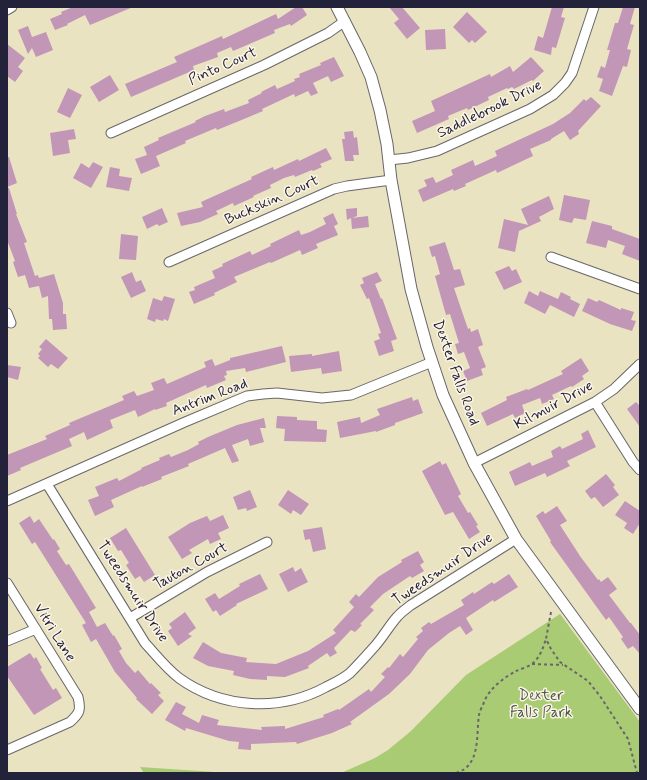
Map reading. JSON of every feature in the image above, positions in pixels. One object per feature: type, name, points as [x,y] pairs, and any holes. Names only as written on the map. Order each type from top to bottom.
[{"type":"street","points":[[7,10],[12,7]]},
{"type":"street","name":"Dexter Falls Road","points":[[337,7],[371,77],[380,110],[411,290],[443,395],[474,463],[516,539],[640,709]]},
{"type":"street","name":"Saddlebrook Drive","points":[[389,160],[408,158],[437,151],[530,109],[553,95],[565,83],[572,73],[594,7]]},
{"type":"street","name":"Pinto Court","points":[[111,133],[264,65],[328,33],[345,21]]},
{"type":"street","name":"Buckskin Court","points":[[169,262],[334,189],[391,180]]},
{"type":"street","points":[[551,257],[640,289]]},
{"type":"street","points":[[7,313],[11,323]]},
{"type":"street","name":"Antrim Road","points":[[7,501],[247,396],[277,393],[322,398],[351,395],[432,362]]},
{"type":"street","name":"Kilmuir Drive","points":[[474,463],[595,402],[614,389],[640,364]]},
{"type":"street","points":[[595,402],[633,462],[640,470]]},
{"type":"street","name":"Tweedsmuir Drive","points":[[47,484],[145,643],[160,661],[180,679],[198,689],[211,695],[237,702],[258,704],[288,702],[315,693],[349,674],[375,646],[398,616],[411,605],[516,539]]},
{"type":"street","name":"Tauton Court","points":[[130,618],[207,572],[267,542]]},
{"type":"street","name":"Vitri Lane","points":[[7,583],[78,697],[80,707],[77,716],[70,722],[7,750]]},
{"type":"street","points":[[7,641],[36,629]]},
{"type":"path","points":[[456,773],[463,771],[474,756],[478,739],[479,714],[486,698],[499,683],[515,672],[532,664],[539,656],[546,639],[551,612]]},
{"type":"path","points":[[546,639],[560,662],[588,681],[612,712],[628,739],[637,773]]},
{"type":"path","points":[[532,664],[564,665]]},
{"type":"green space","name":"Dexter Falls Park","points":[[560,614],[640,722],[640,773],[341,773],[375,758],[388,750],[411,731],[466,675]]},
{"type":"green space","points":[[140,767],[230,773],[144,773]]},
{"type":"building","points":[[73,7],[133,7],[90,25],[85,15],[67,24],[68,25],[55,30],[50,19]]},
{"type":"building","points":[[296,7],[302,7],[307,15],[291,26],[290,24],[274,30],[275,33],[233,51],[231,47],[217,53],[218,57],[193,66],[194,70],[131,97],[125,84],[177,62],[174,57],[222,36],[223,39],[276,14],[278,19]]},
{"type":"building","points":[[389,7],[402,7],[420,28],[407,39],[394,23],[399,19]]},
{"type":"building","points":[[552,7],[564,7],[561,17],[565,18],[556,48],[552,47],[551,55],[534,50],[538,36],[543,38]]},
{"type":"building","points":[[623,7],[635,7],[630,24],[634,25],[627,49],[631,50],[627,67],[623,66],[612,96],[599,91],[603,79],[597,77],[601,66],[605,68],[610,50],[607,50],[615,23],[618,23]]},
{"type":"building","points":[[467,12],[487,32],[475,43],[472,40],[469,43],[453,27]]},
{"type":"building","points":[[28,26],[32,37],[46,32],[53,50],[36,57],[32,48],[28,54],[18,30]]},
{"type":"building","points":[[445,29],[446,49],[426,50],[425,30]]},
{"type":"building","points":[[7,44],[25,58],[18,67],[23,71],[15,82],[7,76]]},
{"type":"building","points":[[334,57],[344,76],[331,82],[328,76],[313,83],[318,93],[311,96],[308,91],[295,97],[294,94],[262,109],[263,111],[217,130],[216,128],[185,141],[186,143],[156,156],[160,166],[141,174],[135,159],[147,155],[144,147],[159,140],[158,138],[196,122],[195,121],[205,116],[224,109],[225,112],[249,103],[248,100],[262,93],[261,92],[275,85],[277,89],[295,81],[294,79],[300,77],[299,74],[321,65],[320,63]]},
{"type":"building","points":[[531,57],[544,71],[533,81],[532,80],[514,89],[512,87],[507,88],[488,97],[489,100],[468,110],[467,108],[448,116],[449,119],[417,133],[412,121],[435,111],[431,101],[490,74],[491,77],[510,66],[513,72]]},
{"type":"building","points":[[110,75],[119,90],[99,102],[90,87]]},
{"type":"building","points":[[68,88],[82,95],[70,118],[57,112]]},
{"type":"building","points":[[591,97],[601,106],[578,131],[579,134],[570,140],[564,131],[551,140],[530,149],[533,156],[497,173],[496,170],[465,184],[466,186],[454,191],[453,189],[423,202],[418,190],[427,186],[424,180],[433,177],[436,183],[453,175],[451,170],[473,160],[475,166],[497,156],[495,151],[553,124],[570,113],[584,99],[586,101]]},
{"type":"building","points":[[74,129],[76,139],[68,140],[70,153],[53,156],[50,133]]},
{"type":"building","points":[[353,131],[354,138],[357,137],[359,155],[353,155],[354,161],[345,161],[342,139],[345,139],[344,132]]},
{"type":"building","points":[[326,148],[332,159],[320,164],[322,167],[295,177],[294,175],[284,178],[270,185],[271,188],[253,196],[254,197],[234,206],[233,203],[216,211],[218,214],[200,222],[181,226],[177,213],[203,207],[201,202],[252,179],[251,177],[273,167],[274,170],[298,159],[299,161]]},
{"type":"building","points":[[7,157],[9,157],[17,183],[7,187]]},
{"type":"building","points":[[93,162],[103,167],[91,188],[73,178],[81,163],[89,168]]},
{"type":"building","points":[[110,167],[120,169],[119,176],[132,178],[129,191],[106,187]]},
{"type":"building","points":[[7,188],[9,188],[16,214],[27,242],[24,243],[35,276],[38,275],[39,278],[54,274],[63,303],[63,314],[66,314],[67,329],[53,330],[52,319],[49,319],[48,296],[42,298],[39,286],[29,288],[25,275],[18,277],[13,262],[15,261],[7,240]]},
{"type":"building","points":[[564,195],[590,200],[586,220],[574,218],[572,223],[559,220]]},
{"type":"building","points":[[549,196],[554,209],[539,217],[541,221],[519,231],[515,252],[498,248],[504,219],[528,225],[521,209]]},
{"type":"building","points":[[162,208],[168,222],[159,226],[157,224],[147,229],[142,217]]},
{"type":"building","points":[[357,208],[357,216],[352,218],[368,216],[369,227],[352,229],[351,218],[347,220],[346,209]]},
{"type":"building","points":[[333,213],[338,224],[334,226],[338,235],[316,244],[318,248],[302,255],[300,250],[234,277],[237,282],[214,293],[215,295],[194,304],[189,292],[195,290],[194,287],[215,278],[212,271],[223,266],[222,264],[250,251],[252,255],[271,246],[270,244],[299,230],[301,235],[310,232],[326,224],[323,218]]},
{"type":"building","points":[[592,221],[612,226],[612,229],[640,239],[640,261],[622,254],[625,246],[608,240],[606,248],[586,243]]},
{"type":"building","points":[[121,234],[138,236],[136,260],[119,259]]},
{"type":"building","points":[[445,242],[454,270],[460,269],[465,285],[454,288],[468,329],[470,328],[471,332],[478,329],[483,345],[478,347],[486,367],[481,369],[483,375],[467,381],[463,371],[470,368],[464,352],[458,354],[455,344],[459,343],[450,314],[446,315],[435,276],[440,274],[435,256],[432,257],[429,247]]},
{"type":"building","points":[[509,266],[512,271],[516,269],[522,282],[504,290],[495,272]]},
{"type":"building","points":[[132,272],[136,282],[141,280],[146,291],[131,298],[121,277]]},
{"type":"building","points":[[377,272],[382,281],[375,284],[381,299],[382,298],[397,339],[391,341],[394,351],[379,356],[374,341],[380,339],[378,334],[381,333],[369,298],[367,299],[360,285],[364,283],[362,278]]},
{"type":"building","points":[[529,291],[538,296],[540,291],[558,299],[561,292],[580,304],[574,317],[550,305],[545,314],[524,303]]},
{"type":"building","points":[[164,296],[175,299],[168,321],[164,319],[163,321],[156,319],[155,322],[147,319],[153,298],[162,301]]},
{"type":"building","points":[[588,298],[597,302],[599,300],[621,310],[621,308],[634,312],[631,320],[636,321],[632,331],[610,324],[582,311]]},
{"type":"building","points":[[46,339],[68,358],[58,369],[51,364],[48,367],[38,358],[40,356],[38,354],[42,349],[39,347]]},
{"type":"building","points":[[282,346],[286,362],[246,372],[245,368],[226,371],[227,375],[224,376],[226,380],[207,388],[206,385],[166,403],[167,406],[155,409],[138,417],[135,410],[110,420],[113,428],[87,440],[84,432],[69,439],[72,446],[20,468],[21,470],[7,476],[7,455],[47,439],[45,436],[70,425],[69,423],[124,400],[122,396],[134,391],[137,396],[154,390],[151,383],[164,378],[167,384],[206,367],[204,362],[212,359],[215,366],[230,360],[230,358]]},
{"type":"building","points":[[339,351],[342,371],[322,374],[321,368],[291,372],[289,356],[312,354],[312,356]]},
{"type":"building","points":[[581,358],[589,371],[582,376],[584,379],[572,387],[571,386],[552,395],[554,399],[542,404],[540,398],[522,405],[525,413],[515,418],[513,414],[487,426],[481,413],[507,400],[506,397],[527,389],[528,390],[563,374],[561,371]]},
{"type":"building","points":[[7,365],[21,367],[18,380],[7,377]]},
{"type":"building","points":[[412,397],[413,401],[418,399],[423,413],[395,423],[395,425],[376,432],[340,438],[337,422],[360,417],[361,423],[380,415],[377,409]]},
{"type":"building","points":[[636,402],[640,406],[640,427],[627,409]]},
{"type":"building","points":[[277,416],[297,417],[297,420],[317,421],[317,429],[327,430],[326,442],[284,441],[285,429],[276,428]]},
{"type":"building","points":[[264,418],[266,428],[260,428],[264,442],[250,446],[248,439],[232,445],[239,461],[232,463],[225,448],[188,464],[189,466],[161,477],[162,479],[111,500],[114,507],[95,516],[88,500],[99,496],[95,487],[117,478],[119,481],[142,469],[141,468],[160,460],[159,458],[169,454],[171,457],[188,450],[199,444],[198,442],[237,425]]},
{"type":"building","points":[[588,430],[596,447],[567,461],[570,466],[547,477],[545,473],[515,486],[509,472],[530,462],[532,466],[553,457],[551,451],[560,446],[562,449],[583,439],[581,434]]},
{"type":"building","points":[[440,461],[442,465],[446,463],[461,494],[458,496],[468,513],[470,512],[478,525],[476,526],[480,532],[469,539],[453,512],[445,515],[422,471]]},
{"type":"building","points":[[606,474],[615,485],[613,487],[619,495],[603,507],[595,497],[591,499],[585,491]]},
{"type":"building","points":[[250,490],[257,507],[247,511],[246,508],[238,510],[233,497]]},
{"type":"building","points":[[288,490],[309,504],[301,515],[293,510],[291,514],[278,505]]},
{"type":"building","points":[[625,501],[640,511],[640,523],[633,534],[624,528],[627,523],[615,515]]},
{"type":"building","points":[[557,506],[567,521],[560,525],[580,556],[598,580],[599,579],[601,582],[608,577],[617,589],[609,595],[640,635],[640,654],[633,646],[628,649],[621,639],[623,637],[609,617],[606,620],[550,542],[551,541],[536,516],[543,511],[545,514]]},
{"type":"building","points":[[223,515],[229,528],[218,533],[221,539],[210,544],[208,539],[189,550],[192,553],[182,559],[168,537],[190,523],[207,516],[210,521]]},
{"type":"building","points":[[30,516],[34,523],[39,519],[53,540],[54,539],[60,549],[57,551],[66,565],[69,564],[96,608],[89,612],[97,627],[105,623],[122,649],[119,651],[126,663],[135,673],[138,670],[150,684],[151,683],[161,693],[158,695],[164,701],[152,714],[136,699],[137,698],[115,672],[96,639],[91,642],[82,625],[86,623],[35,542],[32,544],[19,523]]},
{"type":"building","points":[[322,527],[326,549],[313,552],[310,539],[305,540],[303,530]]},
{"type":"building","points":[[126,528],[155,575],[144,582],[140,576],[135,579],[126,565],[129,563],[121,550],[118,551],[110,538]]},
{"type":"building","points":[[418,551],[424,562],[420,565],[424,571],[412,578],[410,576],[383,594],[370,607],[374,610],[360,624],[362,625],[355,632],[351,630],[334,648],[337,653],[330,657],[327,653],[308,666],[309,668],[285,677],[267,676],[267,680],[250,679],[233,675],[234,671],[208,666],[193,658],[203,642],[221,653],[247,658],[246,662],[276,664],[308,651],[336,633],[333,630],[354,607],[349,602],[356,594],[359,597],[378,577],[402,562],[401,560]]},
{"type":"building","points":[[293,567],[295,572],[301,568],[308,582],[288,592],[279,574]]},
{"type":"building","points":[[260,574],[268,589],[236,604],[237,605],[220,616],[216,610],[213,612],[205,599],[215,593],[219,599],[240,586],[239,584]]},
{"type":"building","points":[[509,574],[518,587],[494,602],[493,600],[466,618],[473,630],[466,635],[460,626],[449,633],[428,650],[410,674],[389,694],[350,722],[352,724],[332,733],[297,744],[296,742],[251,744],[251,750],[238,749],[239,742],[229,741],[186,728],[185,731],[165,720],[176,702],[186,707],[182,714],[199,723],[202,715],[219,720],[217,725],[262,730],[261,727],[285,726],[285,729],[324,717],[323,715],[338,709],[339,710],[369,689],[371,692],[385,677],[381,674],[388,667],[389,668],[400,654],[403,657],[418,639],[416,637],[423,631],[421,628],[429,622],[431,624],[464,605],[461,600],[473,592],[474,594],[492,582],[494,584]]},
{"type":"building","points":[[185,612],[196,628],[188,634],[192,636],[178,646],[168,631],[172,628],[169,624]]},
{"type":"building","points":[[30,653],[34,659],[36,657],[42,668],[40,669],[53,690],[56,688],[62,698],[34,715],[7,676],[7,667]]}]
